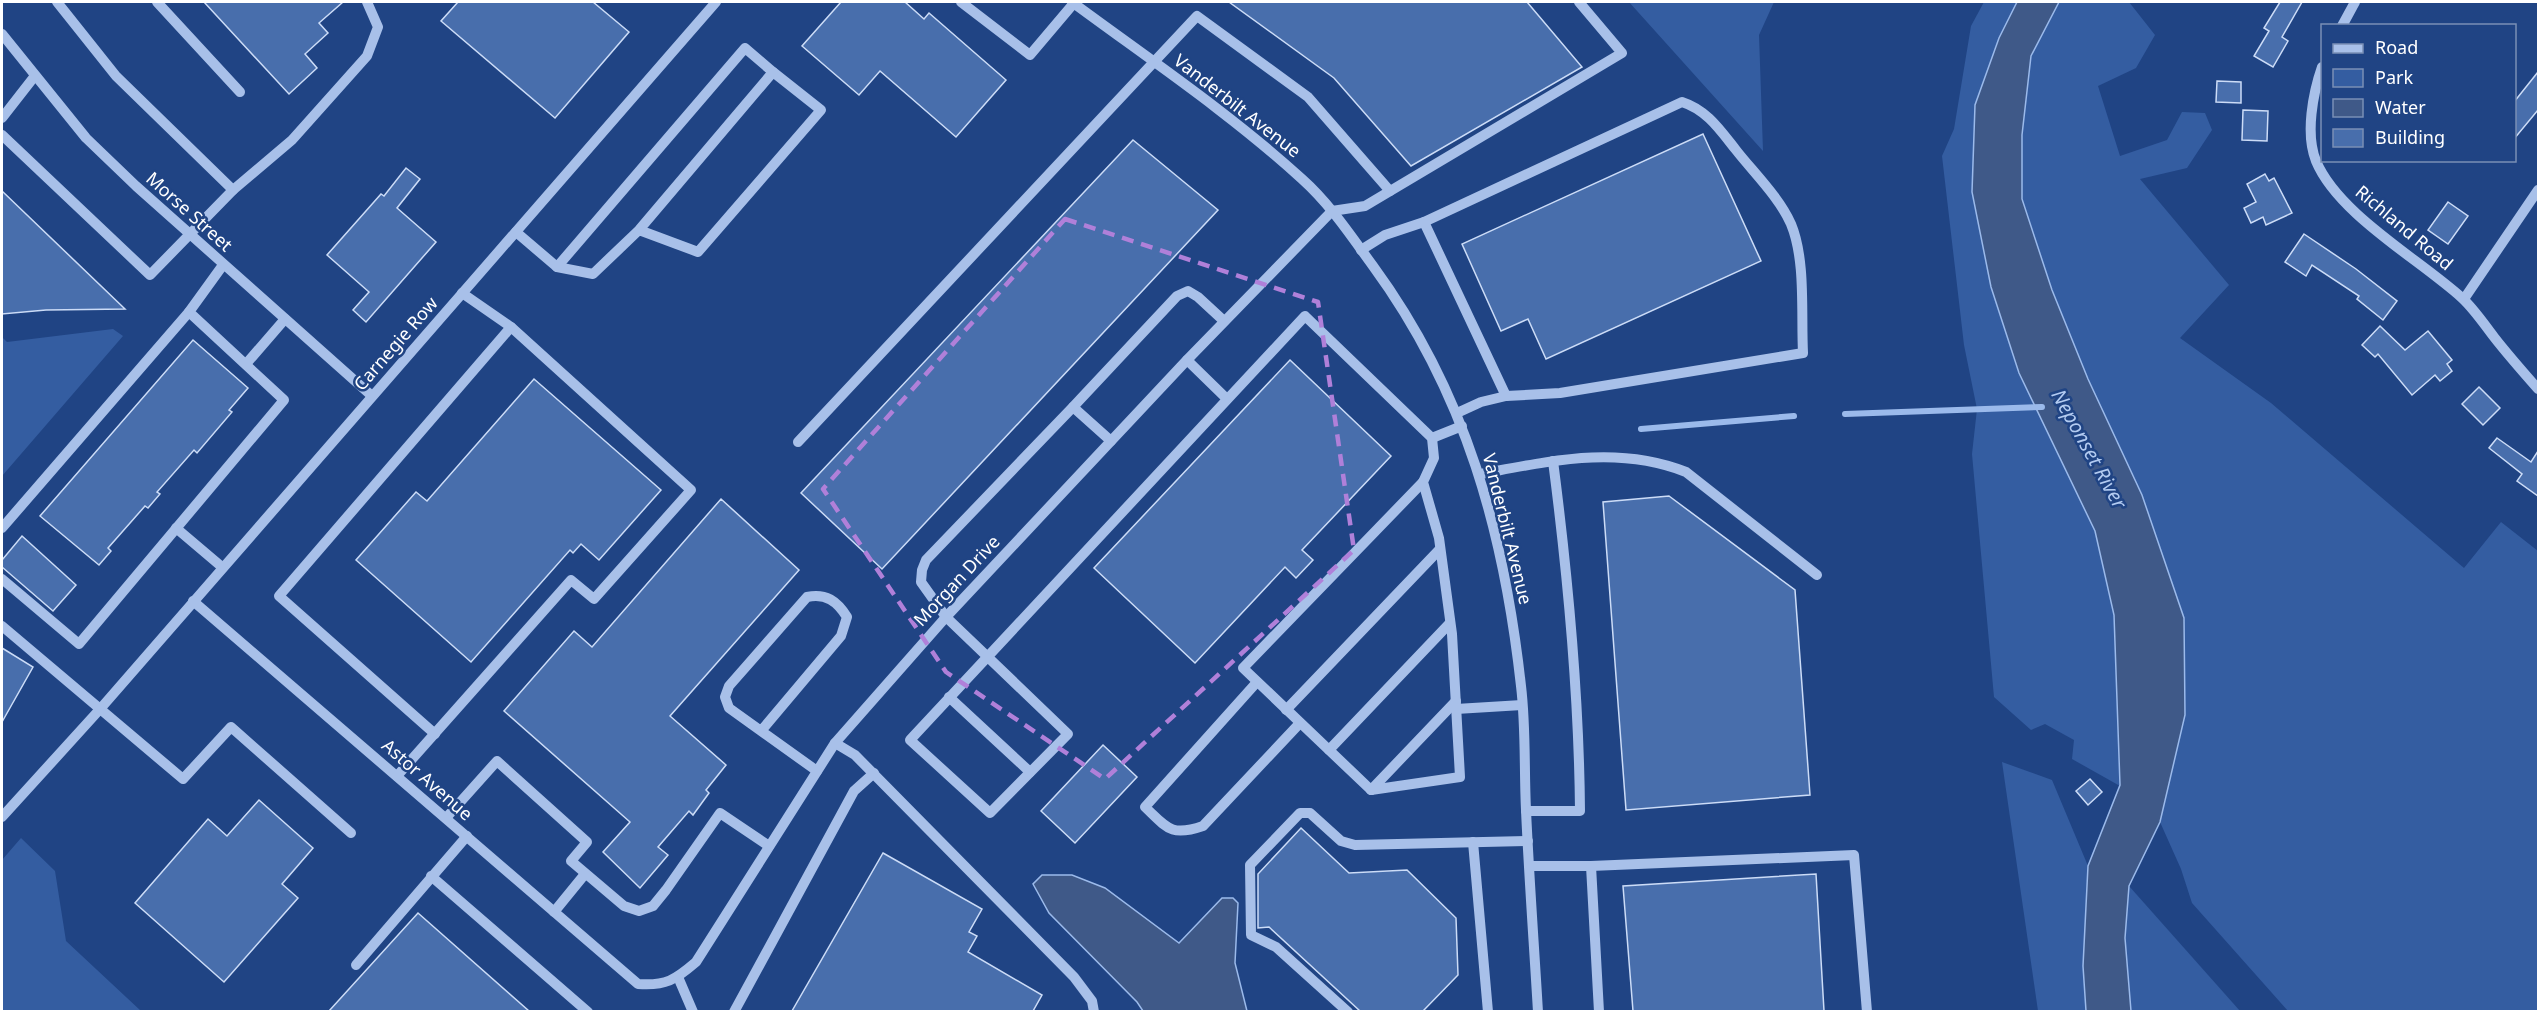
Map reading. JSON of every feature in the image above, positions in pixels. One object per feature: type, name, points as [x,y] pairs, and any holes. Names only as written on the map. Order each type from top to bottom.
[{"type":"street","points":[[57,2],[116,76],[233,190]]},
{"type":"street","points":[[157,2],[240,92]]},
{"type":"street","points":[[2,135],[150,275],[233,190],[292,140],[367,56],[378,27],[367,2]]},
{"type":"street","name":"Carnegie Row","points":[[2,817],[101,708],[714,2]]},
{"type":"street","points":[[961,2],[1030,55],[1073,2]]},
{"type":"street","name":"Vanderbilt Avenue","points":[[1073,2],[1153,61],[1303,180],[1332,211],[1416,330],[1457,412],[1480,474],[1508,594],[1522,705],[1538,1011]]},
{"type":"street","points":[[1332,211],[1365,206],[1622,53],[1579,2]]},
{"type":"street","points":[[2343,24],[2355,2]]},
{"type":"street","points":[[798,442],[1197,16],[1308,97],[1390,191]]},
{"type":"street","name":"Morse Street","points":[[2,34],[34,77],[86,138],[190,236],[372,396]]},
{"type":"street","points":[[556,267],[745,48],[822,111],[698,252],[639,230]]},
{"type":"street","name":"Richland Road","points":[[2321,70],[2315,87],[2311,124],[2315,160],[2329,182],[2345,204],[2464,299],[2511,359],[2538,389]]},
{"type":"street","points":[[516,232],[556,267],[593,274],[639,230],[773,72]]},
{"type":"street","points":[[2,118],[34,77]]},
{"type":"street","points":[[1361,250],[1385,235],[1424,222],[1682,102],[1697,107],[1712,120],[1782,208],[1791,225],[1799,253],[1803,353],[1560,393],[1506,396],[1481,402],[1457,412]]},
{"type":"street","points":[[2464,299],[2538,190]]},
{"type":"street","name":"Morgan Drive","points":[[678,978],[696,962],[835,743],[946,617],[1224,321],[1332,211]]},
{"type":"street","points":[[1424,222],[1506,396]]},
{"type":"street","points":[[2,528],[189,312],[223,265]]},
{"type":"street","points":[[1224,321],[1188,291],[1177,296],[926,560],[922,570],[921,582],[946,617],[986,657],[1068,734],[990,813],[910,740],[986,657],[1305,316],[1432,438],[1434,459],[1423,482],[1243,668],[1371,790]]},
{"type":"street","points":[[397,776],[572,580],[594,599],[691,490],[511,327],[462,293]]},
{"type":"street","points":[[2,579],[78,644],[284,400],[189,312]]},
{"type":"street","points":[[246,364],[285,319]]},
{"type":"street","points":[[435,734],[279,596],[511,327]]},
{"type":"street","points":[[1187,360],[1227,399]]},
{"type":"street","points":[[1073,407],[1111,441]]},
{"type":"street","points":[[1432,438],[1462,426]]},
{"type":"street","points":[[1480,474],[1552,461],[1615,456],[1660,462],[1686,472],[1817,575]]},
{"type":"street","points":[[1526,811],[1580,811],[1579,735],[1566,558],[1552,461]]},
{"type":"street","points":[[1371,790],[1460,777],[1450,623],[1440,549],[1423,482]]},
{"type":"street","points":[[176,528],[222,567]]},
{"type":"street","points":[[1286,710],[1440,549]]},
{"type":"street","points":[[761,731],[841,636],[846,627],[847,617],[840,606],[829,598],[817,595],[807,597],[729,686],[724,697],[729,708],[761,731],[817,771]]},
{"type":"street","name":"Astor Avenue","points":[[193,601],[638,984],[658,986],[678,978]]},
{"type":"street","points":[[1329,750],[1450,623]]},
{"type":"street","points":[[2,626],[183,779],[231,727],[351,833]]},
{"type":"street","points":[[1257,682],[1145,807],[1169,830],[1187,832],[1203,826],[1300,723]]},
{"type":"street","points":[[949,697],[1030,772]]},
{"type":"street","points":[[1371,790],[1456,705],[1522,705]]},
{"type":"street","points":[[835,743],[855,755],[874,773],[1074,978],[1092,1001],[1094,1011]]},
{"type":"street","points":[[446,818],[497,761],[587,842],[571,861],[624,906],[639,910],[653,906],[720,813],[769,846]]},
{"type":"street","points":[[734,1011],[854,791],[874,773]]},
{"type":"street","points":[[1348,1011],[1276,947],[1251,935],[1250,865],[1300,813],[1310,813],[1341,841],[1355,845],[1528,841]]},
{"type":"street","points":[[357,964],[467,836]]},
{"type":"street","points":[[1473,842],[1488,1011]]},
{"type":"street","points":[[1530,866],[1591,866],[1854,855],[1867,1011]]},
{"type":"street","points":[[1591,866],[1599,1011]]},
{"type":"street","points":[[554,912],[585,874]]},
{"type":"street","points":[[431,876],[588,1011]]},
{"type":"street","points":[[678,978],[693,1011]]},
{"type":"highlighted area","points":[[1065,219],[1318,302],[1354,550],[1105,779],[946,672],[823,489]]},
{"type":"green space","points":[[1629,2],[1774,2],[1759,35],[1763,151]]},
{"type":"green space","points":[[1984,2],[2017,2],[1999,38],[1975,105],[1972,192],[1991,287],[2019,373],[2095,531],[2114,615],[2120,786],[2072,759],[2074,740],[2045,724],[2031,730],[1994,697],[1972,454],[1977,409],[1964,345],[1942,156],[1954,129],[1971,26]]},
{"type":"green space","points":[[2059,2],[2129,2],[2155,35],[2136,68],[2098,86],[2120,156],[2167,140],[2182,112],[2205,113],[2212,130],[2187,168],[2140,179],[2229,285],[2180,338],[2271,403],[2464,568],[2501,522],[2538,551],[2538,1011],[2288,1011],[2192,903],[2181,869],[2160,822],[2185,715],[2184,618],[2142,495],[2088,379],[2052,290],[2022,199],[2022,135],[2031,56]]},
{"type":"green space","points":[[113,329],[123,336],[2,476],[2,337],[7,342]]},
{"type":"green space","points":[[2002,762],[2052,780],[2088,866],[2083,966],[2086,1011],[2038,1011]]},
{"type":"green space","points":[[21,838],[55,871],[66,941],[141,1011],[2,1011],[2,860]]},
{"type":"green space","points":[[2129,886],[2240,1011],[2131,1011],[2125,938]]},
{"type":"water","name":"Neponset River","points":[[2017,2],[2059,2],[2031,56],[2022,135],[2022,199],[2052,290],[2088,379],[2142,495],[2184,618],[2185,715],[2160,822],[2129,886],[2125,938],[2131,1011],[2086,1011],[2083,966],[2088,866],[2120,785],[2114,615],[2095,531],[2019,373],[1991,287],[1972,192],[1975,105],[1999,38]]},
{"type":"water","points":[[1042,875],[1072,875],[1105,888],[1179,943],[1222,898],[1233,898],[1238,903],[1235,963],[1247,1011],[1143,1011],[1137,1002],[1049,913],[1033,884]]},
{"type":"building","points":[[204,2],[343,2],[319,23],[328,33],[305,54],[317,68],[289,94]]},
{"type":"building","points":[[458,2],[593,2],[629,32],[555,118],[441,21]]},
{"type":"building","points":[[841,2],[905,2],[924,19],[929,13],[1006,80],[956,137],[880,71],[859,95],[802,46]]},
{"type":"building","points":[[1229,2],[1527,2],[1582,67],[1411,166],[1334,78]]},
{"type":"building","points":[[2280,2],[2302,2],[2282,37],[2288,41],[2273,67],[2254,56],[2269,31],[2264,28]]},
{"type":"building","points":[[2538,72],[2538,110],[2516,137],[2516,100]]},
{"type":"building","points":[[2217,81],[2241,82],[2241,103],[2216,102]]},
{"type":"building","points":[[2243,110],[2268,111],[2267,141],[2242,140]]},
{"type":"building","points":[[1703,134],[1761,261],[1546,359],[1528,319],[1501,331],[1462,244]]},
{"type":"building","points":[[1133,140],[1218,210],[882,569],[801,493]]},
{"type":"building","points":[[406,168],[420,179],[397,208],[436,242],[366,322],[353,310],[369,292],[327,255],[381,194],[384,196]]},
{"type":"building","points":[[2265,174],[2269,181],[2274,178],[2292,213],[2266,225],[2263,217],[2251,223],[2244,208],[2256,202],[2247,184]]},
{"type":"building","points":[[2,191],[125,309],[46,310],[2,314]]},
{"type":"building","points":[[2448,202],[2468,216],[2448,244],[2428,230]]},
{"type":"building","points":[[2304,234],[2356,269],[2397,301],[2383,320],[2357,299],[2359,296],[2312,265],[2306,276],[2285,262]]},
{"type":"building","points":[[2380,326],[2405,350],[2428,331],[2452,360],[2447,364],[2452,371],[2440,381],[2435,375],[2412,395],[2378,354],[2375,357],[2362,345]]},
{"type":"building","points":[[193,340],[248,388],[229,410],[232,412],[197,453],[194,450],[157,492],[160,494],[148,508],[145,506],[108,548],[111,551],[99,565],[40,516]]},
{"type":"building","points":[[1290,360],[1391,456],[1302,550],[1313,560],[1296,578],[1285,567],[1195,663],[1094,568]]},
{"type":"building","points":[[534,379],[661,490],[599,560],[581,544],[573,553],[570,550],[471,662],[356,560],[416,492],[427,501]]},
{"type":"building","points":[[2479,387],[2500,408],[2483,425],[2462,404]]},
{"type":"building","points":[[2497,438],[2531,462],[2538,451],[2538,496],[2517,481],[2522,474],[2489,448]]},
{"type":"building","points":[[1669,496],[1795,590],[1810,795],[1626,810],[1603,502]]},
{"type":"building","points":[[721,499],[799,570],[670,716],[726,765],[706,790],[709,793],[693,815],[689,811],[658,847],[668,855],[640,888],[603,852],[630,822],[504,711],[574,631],[592,647]]},
{"type":"building","points":[[22,536],[76,585],[53,611],[2,567],[2,560]]},
{"type":"building","points":[[2,648],[33,667],[2,722]]},
{"type":"building","points":[[1103,745],[1137,777],[1075,843],[1041,811]]},
{"type":"building","points":[[2090,779],[2102,792],[2088,805],[2076,791]]},
{"type":"building","points":[[259,800],[313,848],[282,884],[298,898],[224,982],[135,903],[208,819],[227,836]]},
{"type":"building","points":[[1301,828],[1349,873],[1407,870],[1456,918],[1458,975],[1423,1011],[1360,1011],[1269,927],[1258,928],[1258,874]]},
{"type":"building","points":[[883,853],[982,909],[969,932],[977,936],[968,952],[1042,995],[1033,1011],[792,1011]]},
{"type":"building","points":[[1816,874],[1824,1011],[1633,1011],[1623,886]]},
{"type":"building","points":[[418,913],[529,1011],[329,1011]]},
{"type":"waterway","name":"Neponset River","points":[[1845,414],[2042,407]]},
{"type":"waterway","points":[[1641,429],[1794,416]]}]
